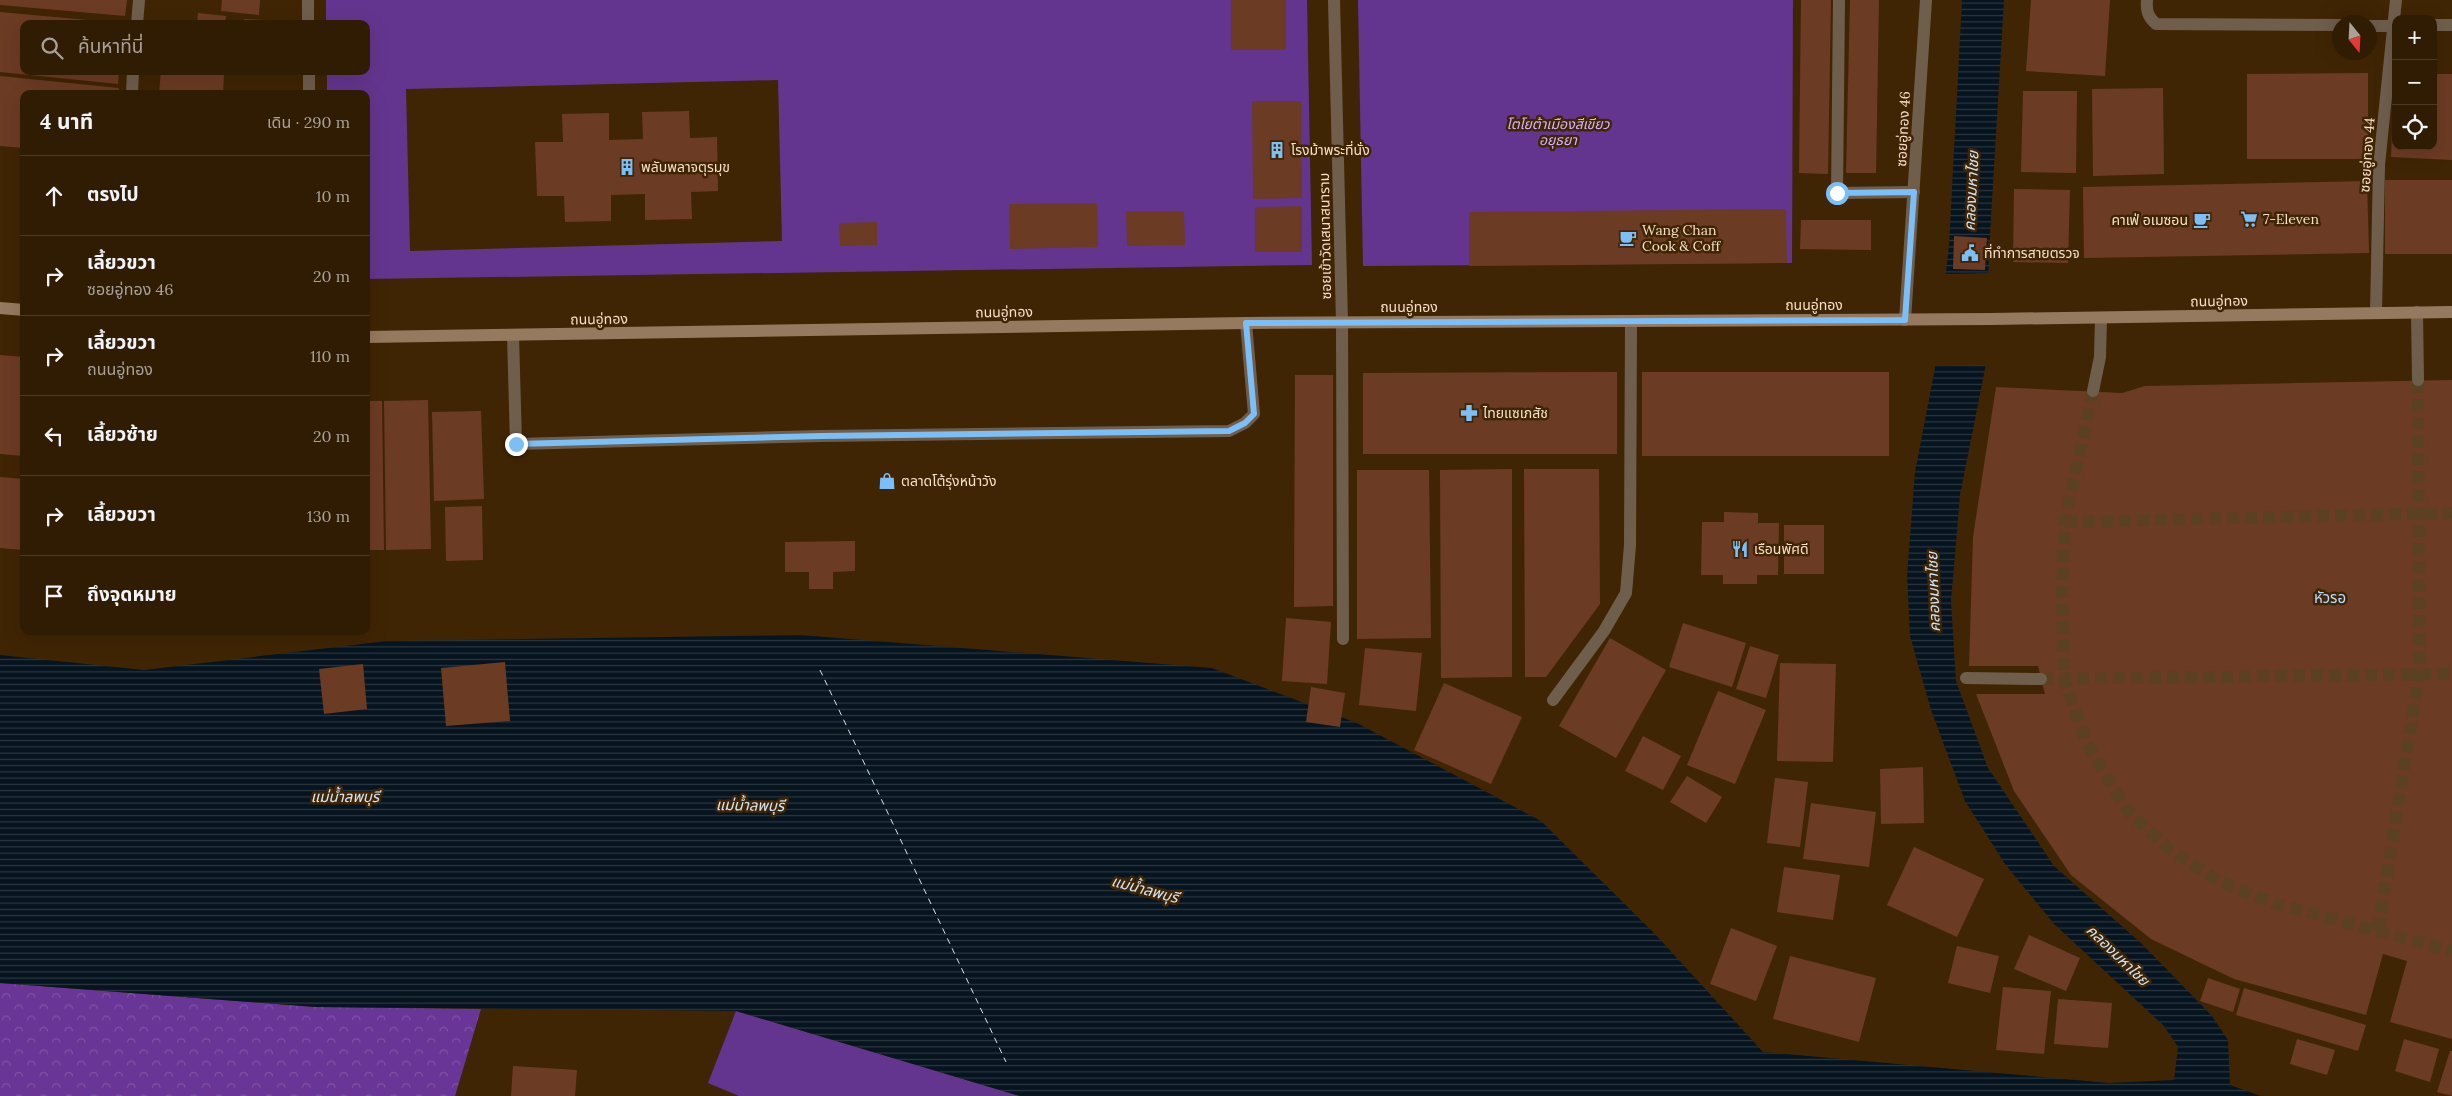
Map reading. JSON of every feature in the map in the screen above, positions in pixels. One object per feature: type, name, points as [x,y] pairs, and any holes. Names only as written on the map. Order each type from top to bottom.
[{"type":"main road","points":[[0,308],[20,310]]},
{"type":"main road","name":"ถนนอู่ทอง","points":[[370,337],[1246,323],[1933,320],[2452,312]]},
{"type":"street","points":[[137,20],[139,0]]},
{"type":"street","points":[[308,0],[308,20]]},
{"type":"street","name":"ซอยเข้าวัดเสนาสนาราม","points":[[1334,0],[1342,322],[1343,639]]},
{"type":"street","points":[[1839,0],[1837,193],[1914,192]]},
{"type":"street","name":"ซอยอู่ทอง 46","points":[[1905,320],[1926,0]]},
{"type":"street","points":[[2147,0],[2146,8],[2150,18],[2156,24],[2332,26]]},
{"type":"street","name":"ซอยอู่ทอง 44","points":[[2395,15],[2396,0]]},
{"type":"street","points":[[2437,25],[2452,25]]},
{"type":"street","points":[[2377,26],[2392,26]]},
{"type":"street","name":"ซอยอู่ทอง 44","points":[[2376,313],[2379,165],[2392,45]]},
{"type":"street","points":[[132,90],[134,75]]},
{"type":"street","points":[[309,75],[309,90]]},
{"type":"street","points":[[2417,312],[2418,380]]},
{"type":"street","points":[[2093,391],[2100,357],[2101,318]]},
{"type":"street","points":[[1553,700],[1604,630],[1626,593],[1630,545],[1631,321]]},
{"type":"street","points":[[513,335],[516,444],[821,436],[1229,431],[1245,423],[1254,414],[1246,323]]},
{"type":"street","points":[[1966,678],[2041,680]]},
{"type":"green space","points":[[326,0],[1307,0],[1312,265],[370,279],[370,90],[327,90],[327,75],[370,75],[370,20],[326,20]],"holes":[[[778,80],[782,241],[410,251],[406,89]]]},
{"type":"green space","name":"โตโยต้าเมืองสีเขียว อยุธยา","points":[[1358,0],[1793,0],[1792,263],[1363,266]]},
{"type":"green space","points":[[0,983],[316,1007],[481,1009],[455,1096],[0,1096]]},
{"type":"green space","points":[[736,1011],[1020,1096],[739,1096],[708,1083]]},
{"type":"water","points":[[1962,0],[2004,0],[1989,252],[1985,369],[1960,495],[1951,601],[1956,681],[1988,768],[2054,866],[2142,944],[2212,1016],[2228,1040],[2230,1085],[2261,1096],[1020,1096],[736,1011],[316,1007],[0,983],[0,655],[144,670],[387,641],[801,635],[1212,668],[1357,723],[1541,821],[1655,934],[1763,1052],[2109,1083],[2174,1080],[2178,1047],[2164,1026],[2054,924],[2005,864],[1965,801],[1931,710],[1910,636],[1907,575],[1915,472],[1935,368],[1949,245]]},
{"type":"pier","points":[[1990,273],[1988,365],[1933,366],[1943,274]]},
{"type":"building","points":[[0,0],[127,0],[125,16],[0,5]]},
{"type":"building","points":[[222,0],[260,0],[259,15],[221,11]]},
{"type":"building","points":[[1231,0],[1286,0],[1286,50],[1231,50]]},
{"type":"building","points":[[1801,0],[1831,0],[1828,174],[1799,173]]},
{"type":"building","points":[[1850,0],[1879,0],[1876,173],[1846,173]]},
{"type":"building","points":[[2031,0],[2110,0],[2105,76],[2026,71]]},
{"type":"building","points":[[0,12],[88,20],[20,20],[20,74],[0,72]]},
{"type":"building","points":[[198,13],[226,16],[226,20],[197,20]]},
{"type":"building","points":[[2368,73],[2368,159],[2247,159],[2247,74]]},
{"type":"building","points":[[2437,74],[2452,74],[2452,160],[2391,157],[2392,130],[2392,150],[2437,150]]},
{"type":"building","points":[[30,75],[119,75],[118,84]]},
{"type":"building","points":[[161,75],[224,75],[223,90],[159,90]]},
{"type":"building","points":[[0,76],[119,88],[119,90],[20,90],[20,148],[0,146]]},
{"type":"building","points":[[2163,88],[2164,174],[2093,176],[2092,89]]},
{"type":"building","points":[[2023,91],[2077,91],[2076,173],[2021,172]]},
{"type":"building","name":"โรงม้าพระที่นั่ง","points":[[1252,101],[1301,101],[1302,198],[1253,199]]},
{"type":"building","name":"พลับพลาจตุรมุข","points":[[689,111],[690,138],[717,137],[718,191],[691,192],[692,219],[645,220],[645,194],[611,195],[611,221],[565,222],[564,196],[537,196],[535,142],[563,142],[562,114],[609,113],[609,140],[643,139],[642,112]]},
{"type":"building","points":[[2385,180],[2452,180],[2452,254],[2385,254]]},
{"type":"building","points":[[2367,181],[2369,253],[2084,258],[2083,187]]},
{"type":"building","points":[[2014,189],[2070,190],[2068,263],[2013,262]]},
{"type":"building","points":[[1097,203],[1098,247],[1010,249],[1009,204]]},
{"type":"building","points":[[1302,206],[1302,252],[1255,252],[1255,207]]},
{"type":"building","name":"Wang Chan Cook & Coff","points":[[1786,209],[1787,263],[1469,266],[1469,212]]},
{"type":"building","points":[[1126,211],[1184,211],[1185,245],[1127,246]]},
{"type":"building","points":[[1801,220],[1871,220],[1871,250],[1800,249]]},
{"type":"building","points":[[877,222],[877,245],[840,246],[839,223]]},
{"type":"building","name":"ที่ทำการสายตรวจ","points":[[1954,236],[1987,238],[1985,270],[1953,269]]},
{"type":"building","points":[[0,355],[20,357],[20,456],[0,454]]},
{"type":"building","points":[[1617,372],[1617,454],[1363,454],[1363,373]]},
{"type":"building","points":[[1642,372],[1889,372],[1889,456],[1642,456]]},
{"type":"building","points":[[1295,375],[1333,375],[1333,606],[1294,607]]},
{"type":"building","points":[[2452,380],[2452,1039],[2390,1022],[2407,961],[2383,954],[2366,1015],[2234,979],[2151,939],[2071,875],[2014,791],[1976,694],[2045,694],[2038,666],[1969,666],[1973,537],[1996,387],[2122,393],[2145,386]]},
{"type":"building","points":[[428,400],[431,549],[386,550],[384,401]]},
{"type":"building","points":[[370,401],[382,401],[384,550],[370,550]]},
{"type":"building","points":[[481,411],[484,499],[434,501],[432,412]]},
{"type":"building","points":[[1512,469],[1512,677],[1441,678],[1440,470]]},
{"type":"building","points":[[1524,469],[1599,469],[1600,604],[1546,677],[1525,677]]},
{"type":"building","points":[[1357,470],[1429,470],[1431,638],[1357,639]]},
{"type":"building","points":[[0,477],[20,479],[20,550],[0,548]]},
{"type":"building","points":[[482,506],[483,560],[446,561],[445,507]]},
{"type":"building","name":"เรือนพัศดี","points":[[1724,512],[1758,513],[1758,523],[1779,523],[1778,575],[1757,575],[1757,584],[1723,584],[1723,575],[1701,575],[1702,522],[1724,522]]},
{"type":"building","points":[[1784,525],[1824,525],[1824,574],[1784,574]]},
{"type":"building","points":[[855,541],[855,571],[833,572],[833,589],[809,589],[809,572],[785,572],[785,542]]},
{"type":"building","points":[[1286,618],[1331,622],[1327,684],[1282,681]]},
{"type":"building","points":[[1683,623],[1746,643],[1732,687],[1669,667]]},
{"type":"building","points":[[1610,638],[1666,670],[1616,758],[1559,726]]},
{"type":"building","points":[[1750,646],[1779,655],[1766,698],[1736,689]]},
{"type":"building","points":[[1365,648],[1422,653],[1416,711],[1359,705]]},
{"type":"building","points":[[505,662],[510,721],[446,726],[441,668]]},
{"type":"building","points":[[1780,663],[1836,664],[1833,762],[1777,761]]},
{"type":"building","points":[[363,664],[367,709],[324,714],[319,669]]},
{"type":"building","points":[[1444,683],[1522,717],[1491,784],[1414,750]]},
{"type":"building","points":[[1311,687],[1345,693],[1340,727],[1306,722]]},
{"type":"building","points":[[1718,691],[1766,710],[1735,784],[1687,765]]},
{"type":"building","points":[[1643,736],[1681,756],[1663,790],[1625,771]]},
{"type":"building","points":[[1923,767],[1924,823],[1881,824],[1880,769]]},
{"type":"building","points":[[1687,776],[1722,797],[1706,823],[1670,802]]},
{"type":"building","points":[[1775,778],[1808,782],[1800,847],[1767,843]]},
{"type":"building","points":[[1811,803],[1876,812],[1869,867],[1803,859]]},
{"type":"building","points":[[1914,847],[1984,879],[1957,937],[1887,905]]},
{"type":"building","points":[[1784,867],[1840,875],[1833,920],[1777,912]]},
{"type":"building","points":[[1731,928],[1777,946],[1756,1001],[1710,984]]},
{"type":"building","points":[[2029,935],[2080,958],[2066,991],[2014,969]]},
{"type":"building","points":[[1957,946],[1999,956],[1990,993],[1948,983]]},
{"type":"building","points":[[1790,956],[1876,978],[1859,1042],[1773,1019]]},
{"type":"building","points":[[2208,978],[2240,989],[2233,1012],[2200,1001]]},
{"type":"building","points":[[2003,987],[2051,991],[2044,1054],[1996,1050]]},
{"type":"building","points":[[2244,988],[2366,1025],[2358,1051],[2236,1015]]},
{"type":"building","points":[[2058,999],[2112,1003],[2108,1048],[2054,1044]]},
{"type":"building","points":[[2297,1039],[2335,1050],[2327,1075],[2290,1064]]},
{"type":"building","points":[[2404,1039],[2439,1049],[2430,1082],[2395,1071]]},
{"type":"building","points":[[2450,1051],[2452,1051],[2452,1096],[2437,1092]]},
{"type":"building","points":[[513,1066],[577,1070],[575,1096],[511,1096]]},
{"type":"ferry route","points":[[820,670],[1006,1062]]},
{"type":"tunnel","points":[[2378,930],[2419,675],[2418,380]]},
{"type":"tunnel","points":[[2093,391],[2065,522],[2062,594],[2064,679],[2087,744],[2127,810],[2169,849],[2218,881],[2274,903],[2452,951]]},
{"type":"tunnel","points":[[2065,522],[2452,513]]},
{"type":"tunnel","points":[[2041,679],[2452,674]]},
{"type":"place","name":"โรงม้าพระที่นั่ง","points":[[1277,150]]},
{"type":"place","name":"พลับพลาจตุรมุข","points":[[627,167]]},
{"type":"place","name":"7-Eleven","points":[[2249,219]]},
{"type":"place","name":"คาเฟ่ อเมซอน","points":[[2202,220]]},
{"type":"place","name":"Wang Chan Cook & Coff","points":[[1628,238]]},
{"type":"place","name":"ที่ทำการสายตรวจ","points":[[1970,253]]},
{"type":"place","name":"ไทยแซเภสัช","points":[[1469,413]]},
{"type":"place","name":"ตลาดโต้รุ่งหน้าวัง","points":[[887,481]]},
{"type":"place","name":"เรือนพัศดี","points":[[1740,549]]},
{"type":"district","name":"หัวรอ","points":[[2330,597]]},
{"type":"route","points":[[516,444],[821,436],[1229,431],[1245,423],[1254,414],[1246,323],[1905,320],[1914,192],[1837,193]]},
{"type":"water label","name":"คลองมหาไชย","points":[[1971,191]]},
{"type":"water label","name":"คลองมหาไชย","points":[[1933,592]]},
{"type":"water label","name":"แม่น้ำลพบุรี","points":[[345,796]]},
{"type":"water label","name":"แม่น้ำลพบุรี","points":[[750,805]]},
{"type":"water label","name":"แม่น้ำลพบุรี","points":[[1145,889]]},
{"type":"water label","name":"คลองมหาไชย","points":[[2118,955]]}]
